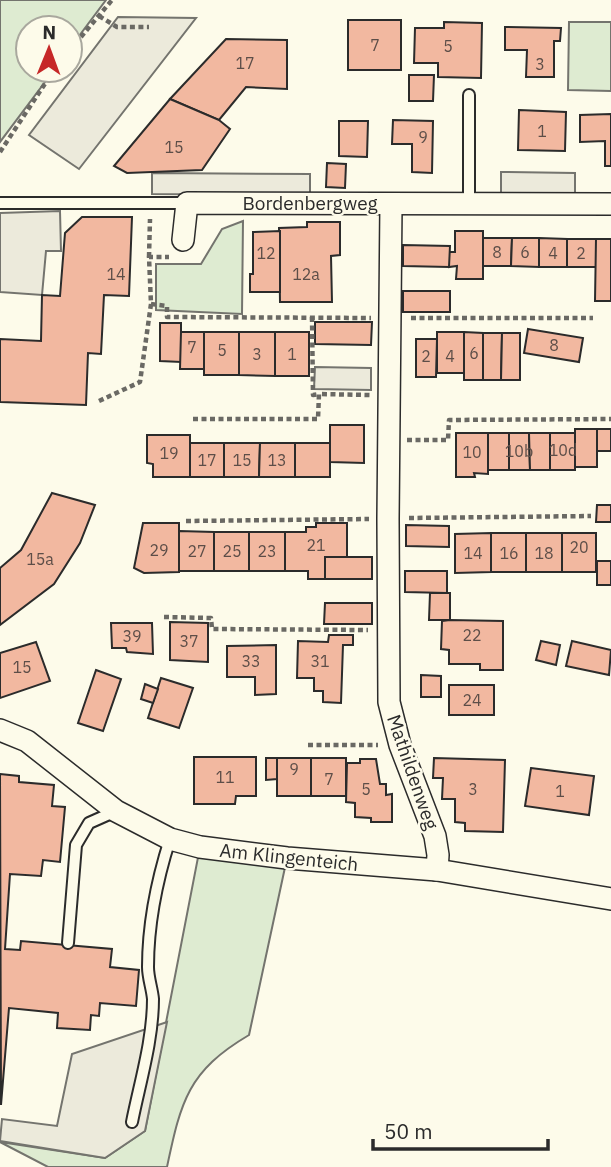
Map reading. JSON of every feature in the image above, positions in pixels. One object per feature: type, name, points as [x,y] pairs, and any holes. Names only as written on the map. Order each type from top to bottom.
[{"type":"street","name":"Bordenbergweg","points":[[187,203],[611,204]]},
{"type":"street","points":[[183,240],[187,203]]},
{"type":"street","name":"Mathildenweg","points":[[391,204],[388,395],[389,702],[400,745],[435,836],[437,870]]},
{"type":"street","name":"Am Klingenteich","points":[[0,730],[27,741],[116,811],[170,839],[200,847],[287,858],[437,870],[611,899]]},
{"type":"lane","points":[[469,95],[469,204]]},
{"type":"lane","points":[[0,202],[187,203]]},
{"type":"lane","points":[[68,943],[76,845],[89,822],[116,811]]},
{"type":"lane","points":[[132,1122],[148,1043],[153,999],[148,968],[153,907],[170,839]]},
{"type":"path","points":[[84,34],[112,0]]},
{"type":"path","points":[[99,16],[117,27],[149,27]]},
{"type":"path","points":[[0,152],[45,84]]},
{"type":"path","points":[[99,401],[140,382],[151,304],[150,203]]},
{"type":"path","points":[[149,257],[183,258],[183,240]]},
{"type":"path","points":[[151,304],[167,306],[166,317],[181,317]]},
{"type":"path","points":[[312,317],[313,395],[388,395]]},
{"type":"path","points":[[193,419],[318,419],[319,394]]},
{"type":"path","points":[[389,440],[449,440],[449,420],[611,419]]},
{"type":"path","points":[[163,617],[211,618],[212,629],[390,631]]},
{"type":"path","points":[[308,744],[400,745]]},
{"type":"green space","points":[[0,0],[106,0],[84,29],[84,14],[14,14],[14,84],[44,84],[0,142]]},
{"type":"green space","points":[[569,22],[611,22],[611,91],[568,90]]},
{"type":"green space","points":[[243,221],[242,314],[156,310],[156,264],[201,264],[222,229]]},
{"type":"green space","points":[[200,847],[287,858],[249,1035],[212,1062],[190,1090],[177,1124],[167,1167],[48,1167],[0,1142],[105,1158],[145,1131]]},
{"type":"shaded area","points":[[118,17],[196,18],[79,169],[29,135],[67,84],[84,84],[84,62]]},
{"type":"shaded area","points":[[501,172],[575,173],[575,195],[501,194]]},
{"type":"shaded area","points":[[152,173],[310,174],[310,195],[152,194]]},
{"type":"shaded area","points":[[60,211],[61,251],[46,251],[42,295],[0,292],[0,213]]},
{"type":"shaded area","points":[[315,367],[371,368],[371,390],[314,389]]},
{"type":"shaded area","points":[[167,1022],[145,1131],[105,1158],[0,1141],[2,1119],[57,1126],[72,1054]]},
{"type":"building","points":[[348,20],[401,20],[401,70],[348,70]]},
{"type":"building","points":[[444,22],[482,23],[481,78],[438,77],[438,63],[414,63],[415,28],[444,28]]},
{"type":"building","points":[[505,27],[561,28],[560,41],[554,41],[554,77],[526,77],[527,50],[505,50]]},
{"type":"building","points":[[226,39],[287,40],[287,89],[246,87],[219,120],[170,99]]},
{"type":"building","points":[[409,75],[434,75],[433,101],[409,101]]},
{"type":"building","points":[[170,99],[219,120],[230,129],[202,170],[127,173],[114,166]]},
{"type":"building","points":[[519,110],[566,112],[565,151],[518,150]]},
{"type":"building","points":[[611,114],[611,166],[605,166],[605,141],[580,142],[580,115]]},
{"type":"building","points":[[393,120],[433,121],[432,173],[412,172],[412,144],[392,144]]},
{"type":"building","points":[[339,121],[368,121],[367,157],[339,156]]},
{"type":"building","points":[[327,163],[346,164],[345,188],[326,187]]},
{"type":"building","points":[[82,217],[132,217],[129,296],[104,295],[101,354],[88,353],[86,405],[0,402],[0,339],[41,341],[42,295],[60,296],[65,233]]},
{"type":"building","points":[[307,222],[340,222],[340,255],[331,256],[332,302],[280,302],[279,228],[307,227]]},
{"type":"building","points":[[280,231],[280,292],[250,292],[253,232]]},
{"type":"building","points":[[455,231],[483,231],[483,279],[456,279],[457,266],[449,267],[449,252],[455,252]]},
{"type":"building","points":[[483,238],[512,238],[511,266],[483,266]]},
{"type":"building","points":[[512,238],[539,238],[539,267],[511,266]]},
{"type":"building","points":[[539,238],[567,239],[567,267],[539,267]]},
{"type":"building","points":[[567,239],[596,239],[596,267],[567,267]]},
{"type":"building","points":[[596,239],[611,239],[611,301],[595,301]]},
{"type":"building","points":[[403,245],[450,246],[449,267],[403,266]]},
{"type":"building","points":[[403,291],[450,291],[450,312],[403,312]]},
{"type":"building","points":[[315,322],[372,322],[371,345],[315,344]]},
{"type":"building","points":[[160,323],[181,323],[181,362],[160,361]]},
{"type":"building","points":[[528,329],[583,338],[579,362],[524,353]]},
{"type":"building","points":[[181,332],[204,332],[204,369],[180,369]]},
{"type":"building","points":[[204,332],[239,332],[239,375],[204,375]]},
{"type":"building","points":[[239,332],[275,332],[275,376],[239,375]]},
{"type":"building","points":[[275,332],[309,332],[309,376],[275,376]]},
{"type":"building","points":[[437,332],[464,332],[464,373],[437,373]]},
{"type":"building","points":[[464,332],[483,333],[483,380],[464,380]]},
{"type":"building","points":[[483,333],[502,333],[501,380],[483,380]]},
{"type":"building","points":[[502,333],[520,333],[520,380],[501,380]]},
{"type":"building","points":[[416,339],[437,339],[436,377],[416,377]]},
{"type":"building","points":[[330,425],[364,425],[364,463],[330,462]]},
{"type":"building","points":[[575,429],[597,429],[597,467],[575,467]]},
{"type":"building","points":[[597,429],[611,429],[611,451],[597,451]]},
{"type":"building","points":[[456,433],[488,433],[488,474],[474,473],[475,477],[456,477]]},
{"type":"building","points":[[488,433],[509,433],[509,470],[488,470]]},
{"type":"building","points":[[509,433],[529,433],[530,470],[509,470]]},
{"type":"building","points":[[529,433],[550,433],[550,470],[530,470]]},
{"type":"building","points":[[550,433],[575,433],[575,470],[550,470]]},
{"type":"building","points":[[147,435],[190,435],[190,477],[153,477],[153,464],[147,463]]},
{"type":"building","points":[[190,443],[224,443],[224,477],[190,477]]},
{"type":"building","points":[[224,443],[260,443],[259,477],[224,477]]},
{"type":"building","points":[[260,443],[295,443],[295,477],[259,477]]},
{"type":"building","points":[[295,443],[330,443],[330,477],[295,477]]},
{"type":"building","points":[[52,493],[95,505],[80,543],[54,584],[0,625],[0,568],[21,550]]},
{"type":"building","points":[[597,505],[611,505],[611,522],[596,522]]},
{"type":"building","points":[[143,523],[179,523],[179,572],[144,573],[134,568]]},
{"type":"building","points":[[316,523],[347,523],[347,557],[325,557],[325,579],[308,579],[308,571],[285,571],[285,532],[306,532],[306,527],[316,527]]},
{"type":"building","points":[[406,525],[449,526],[449,547],[406,546]]},
{"type":"building","points":[[179,531],[214,532],[214,571],[179,571]]},
{"type":"building","points":[[214,532],[249,532],[249,571],[214,571]]},
{"type":"building","points":[[249,532],[285,532],[285,571],[249,571]]},
{"type":"building","points":[[491,533],[526,533],[526,572],[491,572]]},
{"type":"building","points":[[491,533],[491,572],[455,573],[455,534]]},
{"type":"building","points":[[526,533],[562,533],[562,572],[526,572]]},
{"type":"building","points":[[562,533],[596,533],[596,572],[562,572]]},
{"type":"building","points":[[325,557],[372,557],[372,579],[325,579]]},
{"type":"building","points":[[597,561],[611,561],[611,585],[597,585]]},
{"type":"building","points":[[405,571],[447,571],[447,593],[405,592]]},
{"type":"building","points":[[430,593],[450,593],[450,620],[429,620]]},
{"type":"building","points":[[325,603],[372,603],[372,624],[324,624]]},
{"type":"building","points":[[442,621],[503,621],[503,670],[480,670],[480,664],[449,664],[449,650],[441,649]]},
{"type":"building","points":[[170,622],[208,623],[208,662],[170,660]]},
{"type":"building","points":[[111,623],[152,623],[153,654],[112,648]]},
{"type":"building","points":[[329,635],[353,635],[353,645],[343,645],[341,703],[323,702],[323,691],[314,691],[314,678],[297,678],[298,641],[328,642]]},
{"type":"building","points":[[541,641],[560,645],[556,665],[536,660]]},
{"type":"building","points":[[572,641],[611,650],[609,675],[566,666]]},
{"type":"building","points":[[36,642],[50,681],[0,698],[0,653]]},
{"type":"building","points":[[276,645],[276,694],[255,695],[255,677],[227,677],[227,646]]},
{"type":"building","points":[[96,670],[121,679],[103,731],[78,723]]},
{"type":"building","points":[[421,675],[441,676],[441,697],[421,697]]},
{"type":"building","points":[[161,678],[193,688],[179,728],[148,718]]},
{"type":"building","points":[[145,684],[158,689],[153,703],[141,699]]},
{"type":"building","points":[[449,685],[494,685],[494,715],[449,715]]},
{"type":"building","points":[[194,757],[256,757],[256,796],[236,796],[235,804],[194,804]]},
{"type":"building","points":[[266,758],[277,758],[277,779],[266,780]]},
{"type":"building","points":[[277,758],[311,758],[311,796],[277,796]]},
{"type":"building","points":[[311,758],[346,758],[346,796],[311,796]]},
{"type":"building","points":[[434,758],[505,760],[503,832],[465,831],[465,823],[455,822],[455,799],[442,799],[443,778],[433,778]]},
{"type":"building","points":[[360,759],[376,759],[380,784],[386,784],[386,795],[392,794],[392,822],[371,822],[371,818],[355,817],[355,803],[346,802],[347,763],[360,763]]},
{"type":"building","points":[[531,768],[594,776],[589,815],[525,806]]},
{"type":"building","points":[[0,774],[19,776],[19,782],[54,785],[52,806],[65,807],[60,862],[43,860],[41,876],[10,874],[5,949],[20,950],[21,941],[112,949],[110,967],[139,970],[136,1006],[100,1003],[99,1016],[91,1015],[90,1030],[57,1028],[58,1013],[9,1008],[1,1105]]}]
